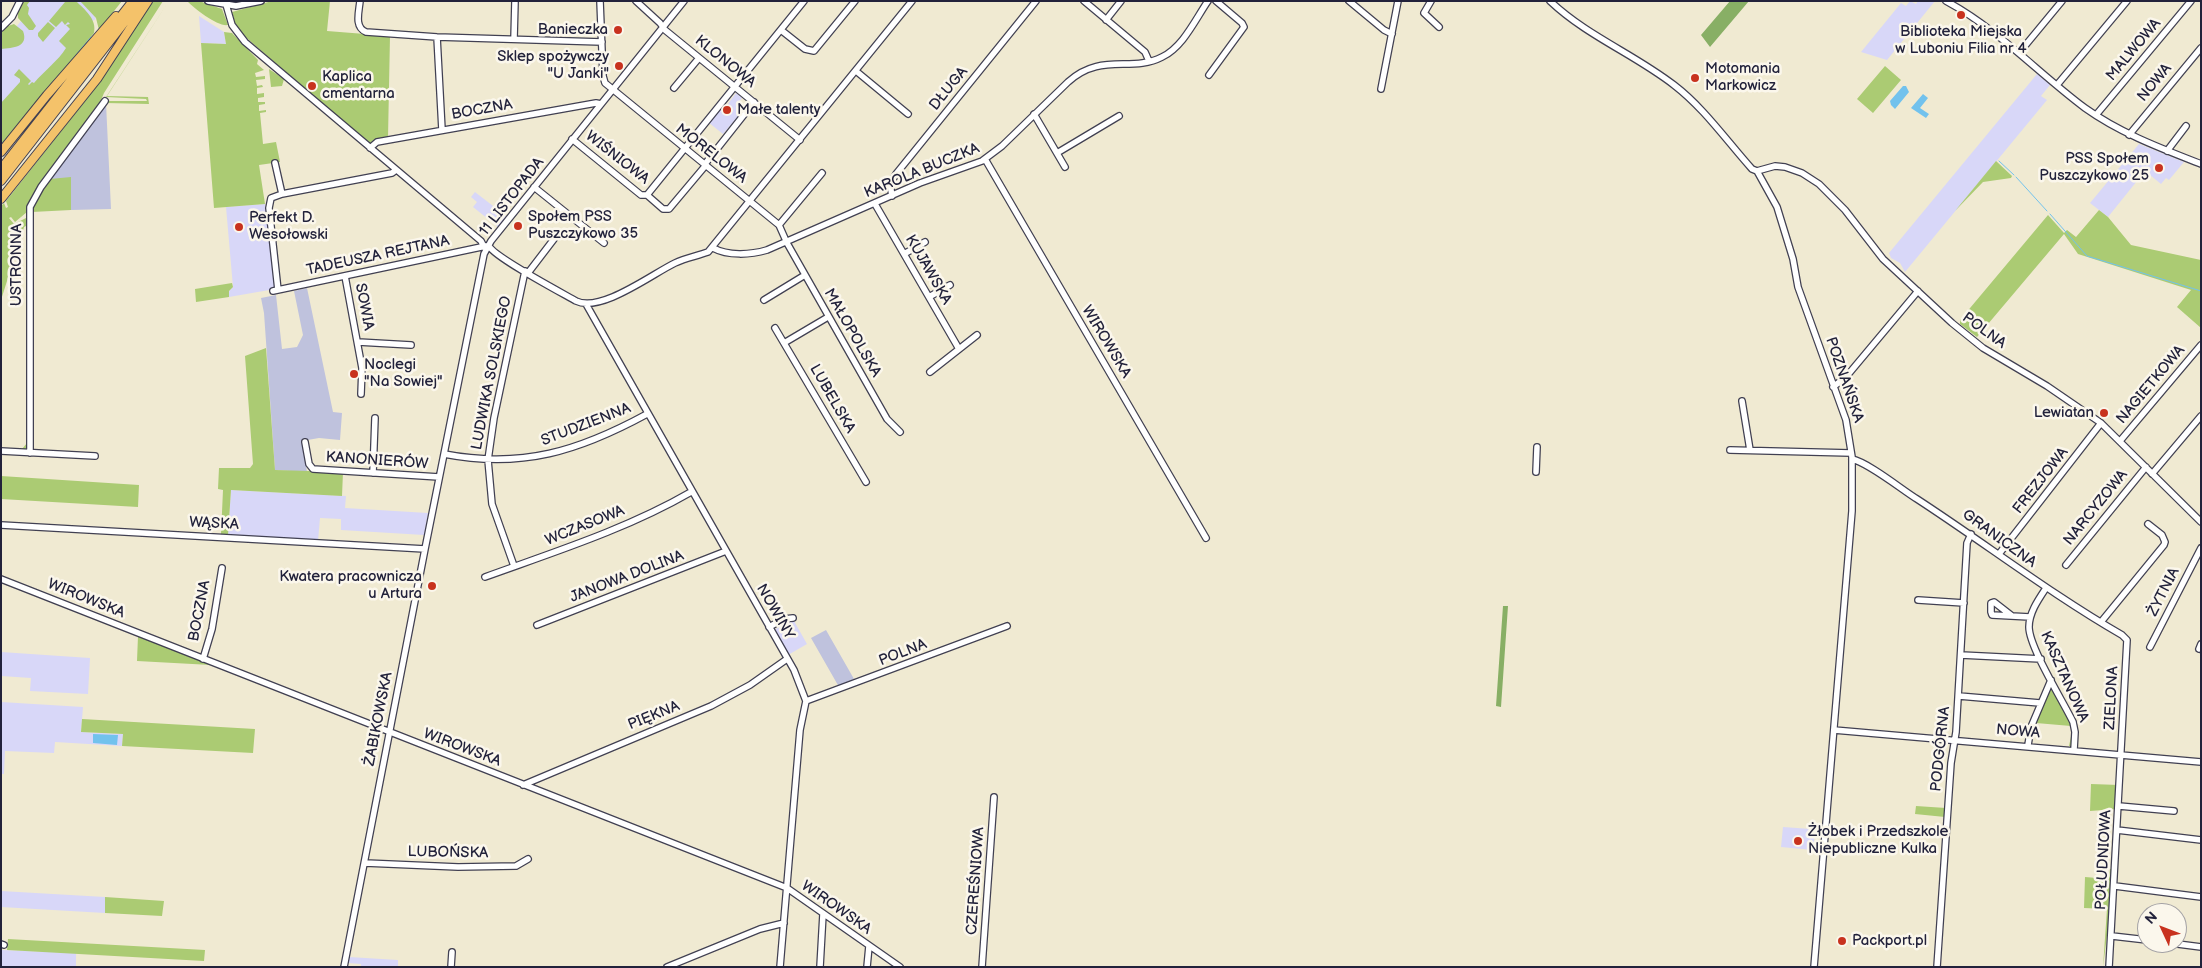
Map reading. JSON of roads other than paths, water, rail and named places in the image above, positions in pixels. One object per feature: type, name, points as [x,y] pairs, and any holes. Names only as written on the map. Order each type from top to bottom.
[{"type":"highway","points":[[2,151],[107,24],[132,1]]},
{"type":"highway","points":[[1,170],[132,1]]},
{"type":"highway","points":[[1,181],[140,1]]},
{"type":"highway","points":[[1,199],[97,78],[148,1]]},
{"type":"street","points":[[1,28],[12,17],[20,1]]},
{"type":"street","points":[[208,1],[242,5],[260,1]]},
{"type":"street","points":[[360,1],[358,24],[364,31],[437,37],[602,42]]},
{"type":"street","points":[[514,39],[515,1]]},
{"type":"street","points":[[600,1],[603,78],[612,90]]},
{"type":"street","name":"KLONOWA","points":[[636,1],[699,58],[800,140]]},
{"type":"street","name":"11 LISTOPADA","points":[[439,477],[486,246],[684,1]]},
{"type":"street","points":[[646,195],[804,1]]},
{"type":"street","points":[[780,30],[804,49],[812,51],[818,47],[855,1]]},
{"type":"street","points":[[226,3],[233,27],[250,47],[492,252],[576,301],[586,304],[622,292],[674,263],[715,249],[750,201],[912,1]]},
{"type":"street","name":"DŁUGA","points":[[892,196],[890,184],[896,174],[1036,1]]},
{"type":"street","points":[[1084,1],[1145,52],[1149,62]]},
{"type":"street","points":[[1106,20],[1121,1]]},
{"type":"street","name":"KAROLA BUCZKA","points":[[715,249],[755,253],[787,243],[892,196],[985,159],[1004,144],[1072,78],[1090,68],[1111,63],[1149,62],[1162,57],[1175,47],[1208,1]]},
{"type":"street","points":[[1210,75],[1244,27],[1242,23],[1216,1]]},
{"type":"street","points":[[1349,1],[1386,32],[1392,34]]},
{"type":"street","points":[[1381,89],[1398,1]]},
{"type":"street","points":[[1431,1],[1424,10],[1424,15],[1439,27]]},
{"type":"street","name":"POZNAŃSKA","points":[[1550,1],[1576,24],[1652,69],[1681,90],[1699,107],[1750,167],[1757,171],[1775,202],[1782,220],[1793,259],[1798,287],[1846,420],[1852,456],[1852,511],[1814,967]]},
{"type":"street","points":[[1946,1],[1977,19],[2096,115],[2130,135],[2201,164]]},
{"type":"street","points":[[2019,53],[2062,1]]},
{"type":"street","points":[[2057,85],[2127,1]]},
{"type":"street","name":"MALWOWA","points":[[2096,115],[2191,1]]},
{"type":"street","points":[[437,37],[442,130]]},
{"type":"street","name":"NOWA","points":[[2130,135],[2201,48]]},
{"type":"street","points":[[674,88],[699,58]]},
{"type":"street","points":[[856,71],[908,114]]},
{"type":"street","name":"MORELOWA","points":[[612,90],[779,225],[787,243]]},
{"type":"street","name":"USTRONNA","points":[[30,453],[30,207],[41,187],[105,101]]},
{"type":"street","name":"BOCZNA","points":[[370,148],[377,142],[596,102],[601,104]]},
{"type":"street","points":[[705,164],[754,102]]},
{"type":"street","points":[[1034,114],[1065,167]]},
{"type":"street","points":[[1057,153],[1119,116]]},
{"type":"street","points":[[2167,151],[2186,126]]},
{"type":"street","name":"WIŚNIOWA","points":[[572,139],[640,194],[646,195],[663,209],[669,209],[705,164]]},
{"type":"street","name":"WIROWSKA","points":[[985,159],[1206,538]]},
{"type":"street","points":[[275,164],[282,194],[396,170]]},
{"type":"street","name":"POLNA","points":[[1757,171],[1775,166],[1785,167],[1800,172],[1816,182],[1845,210],[1881,257],[1949,321],[1975,342],[2101,423],[2200,520]]},
{"type":"street","points":[[779,225],[822,173]]},
{"type":"street","points":[[534,187],[604,243]]},
{"type":"street","name":"TADEUSZA REJTANA","points":[[282,194],[273,197],[269,202],[276,290],[486,246]]},
{"type":"street","name":"KUJAWSKA","points":[[875,204],[959,349]]},
{"type":"street","points":[[526,272],[554,239]]},
{"type":"street","points":[[904,254],[925,242]]},
{"type":"street","name":"MAŁOPOLSKA","points":[[787,243],[887,419],[900,432]]},
{"type":"street","name":"LUDWIKA SOLSKIEGO","points":[[514,566],[492,504],[488,460],[492,424],[526,272]]},
{"type":"street","points":[[764,300],[805,275]]},
{"type":"street","name":"SOWIA","points":[[345,276],[358,342],[362,372],[361,394]]},
{"type":"street","points":[[929,297],[950,285]]},
{"type":"street","points":[[1833,387],[1846,377],[1918,291]]},
{"type":"street","name":"NOWINY","points":[[586,304],[691,492],[788,659],[799,680],[806,701]]},
{"type":"street","points":[[784,343],[828,317]]},
{"type":"street","name":"LUBELSKA","points":[[776,328],[866,482]]},
{"type":"street","points":[[930,372],[977,335]]},
{"type":"street","name":"SOWIA","points":[[358,342],[411,345]]},
{"type":"street","name":"NAGIETKOWA","points":[[2120,441],[2201,345]]},
{"type":"street","points":[[1742,401],[1750,450]]},
{"type":"street","name":"STUDZIENNA","points":[[444,454],[488,460],[522,460],[548,455],[622,428],[647,414]]},
{"type":"street","points":[[2152,474],[2201,416]]},
{"type":"street","points":[[373,473],[376,418]]},
{"type":"street","name":"FREZJOWA","points":[[2000,554],[2101,423]]},
{"type":"street","name":"KANONIERÓW","points":[[305,442],[311,468],[439,477]]},
{"type":"street","points":[[1536,472],[1537,447]]},
{"type":"street","points":[[1730,450],[1852,456]]},
{"type":"street","points":[[1,451],[95,456]]},
{"type":"street","name":"GRANICZNA","points":[[1852,456],[1971,534],[2046,588],[2124,636],[2128,643]]},
{"type":"street","name":"NARCYZOWA","points":[[2066,565],[2146,467]]},
{"type":"street","name":"ŻABIKOWSKA","points":[[344,967],[439,477]]},
{"type":"street","name":"WCZASOWA","points":[[485,577],[646,516],[691,492]]},
{"type":"street","points":[[2101,622],[2164,545],[2162,535],[2148,524]]},
{"type":"street","name":"WĄSKA","points":[[1,525],[425,549]]},
{"type":"street","name":"PODGÓRNA","points":[[1937,967],[1951,763],[1959,696],[1967,543],[1971,534]]},
{"type":"street","name":"ŻYTNIA","points":[[2150,647],[2201,548]]},
{"type":"street","name":"JANOWA DOLINA","points":[[537,625],[726,551]]},
{"type":"street","name":"BOCZNA","points":[[203,659],[213,623],[222,568]]},
{"type":"street","name":"WIROWSKA","points":[[1,579],[787,888],[900,967]]},
{"type":"street","name":"KASZTANOWA","points":[[2046,588],[2030,617],[2030,635],[2074,725],[2074,750]]},
{"type":"street","points":[[1918,600],[1964,603]]},
{"type":"street","points":[[2012,616],[2030,617]]},
{"type":"street","points":[[769,627],[784,619],[794,618]]},
{"type":"street","name":"POLNA","points":[[806,701],[1004,626]]},
{"type":"street","name":"ZIELONA","points":[[2122,754],[2128,643]]},
{"type":"street","points":[[1961,655],[2041,660]]},
{"type":"street","name":"PIĘKNA","points":[[523,785],[711,706],[745,688],[788,659]]},
{"type":"street","points":[[2028,745],[2030,731],[2051,680]]},
{"type":"street","points":[[1959,696],[2040,703]]},
{"type":"street","points":[[780,967],[800,730],[806,701]]},
{"type":"street","name":"NOWA","points":[[1834,730],[2028,745],[2201,762]]},
{"type":"street","name":"POŁUDNIOWA","points":[[2110,967],[2122,754]]},
{"type":"street","name":"CZEREŚNIOWA","points":[[982,967],[994,797]]},
{"type":"street","points":[[2119,806],[2174,811]]},
{"type":"street","points":[[2117,830],[2201,840]]},
{"type":"street","name":"LUBOŃSKA","points":[[364,862],[458,867],[516,866],[528,859]]},
{"type":"street","points":[[2115,886],[2201,896]]},
{"type":"street","points":[[820,967],[823,914]]},
{"type":"street","points":[[667,967],[760,929],[784,923]]},
{"type":"street","points":[[2112,936],[2137,939]]},
{"type":"street","points":[[2187,945],[2201,947]]},
{"type":"street","points":[[868,967],[869,946]]},
{"type":"street","points":[[452,952],[452,967]]},
{"type":"water","points":[[1903,86],[1906,86],[1909,92],[1895,109],[1890,101]]},
{"type":"water","points":[[1923,94],[1928,98],[1920,108],[1929,114],[1926,118],[1911,108]]},
{"type":"water","points":[[93,734],[118,735],[117,745],[93,743]]},
{"type":"waterway","points":[[1,145],[91,37]]},
{"type":"waterway","points":[[81,93],[91,80]]},
{"type":"waterway","points":[[1999,161],[2014,175]]},
{"type":"waterway","points":[[2016,177],[2047,211]]},
{"type":"waterway","points":[[2050,214],[2087,256],[2201,291]]},
{"type":"place","name":"Biblioteka Miejska w Luboniu Filia nr 4","points":[[1961,15]]},
{"type":"place","name":"Banieczka","points":[[618,30]]},
{"type":"place","name":"Sklep spożywczy \"U Janki\"","points":[[619,66]]},
{"type":"place","name":"Motomania Markowicz","points":[[1695,78]]},
{"type":"place","name":"Kaplica cmentarna","points":[[312,86]]},
{"type":"place","name":"Małe talenty","points":[[727,110]]},
{"type":"place","name":"PSS Społem Puszczykowo 25","points":[[2159,168]]},
{"type":"place","name":"Społem PSS Puszczykowo 35","points":[[518,226]]},
{"type":"place","name":"Perfekt D. Wesołowski","points":[[239,227]]},
{"type":"place","name":"Noclegi \"Na Sowiej\"","points":[[354,374]]},
{"type":"place","name":"Lewiatan","points":[[2104,413]]},
{"type":"place","name":"Kwatera pracownicza u Artura","points":[[432,586]]},
{"type":"place","name":"Żłobek i Przedszkole Niepubliczne Kulka","points":[[1798,841]]},
{"type":"place","name":"Packport.pl","points":[[1842,941]]}]
